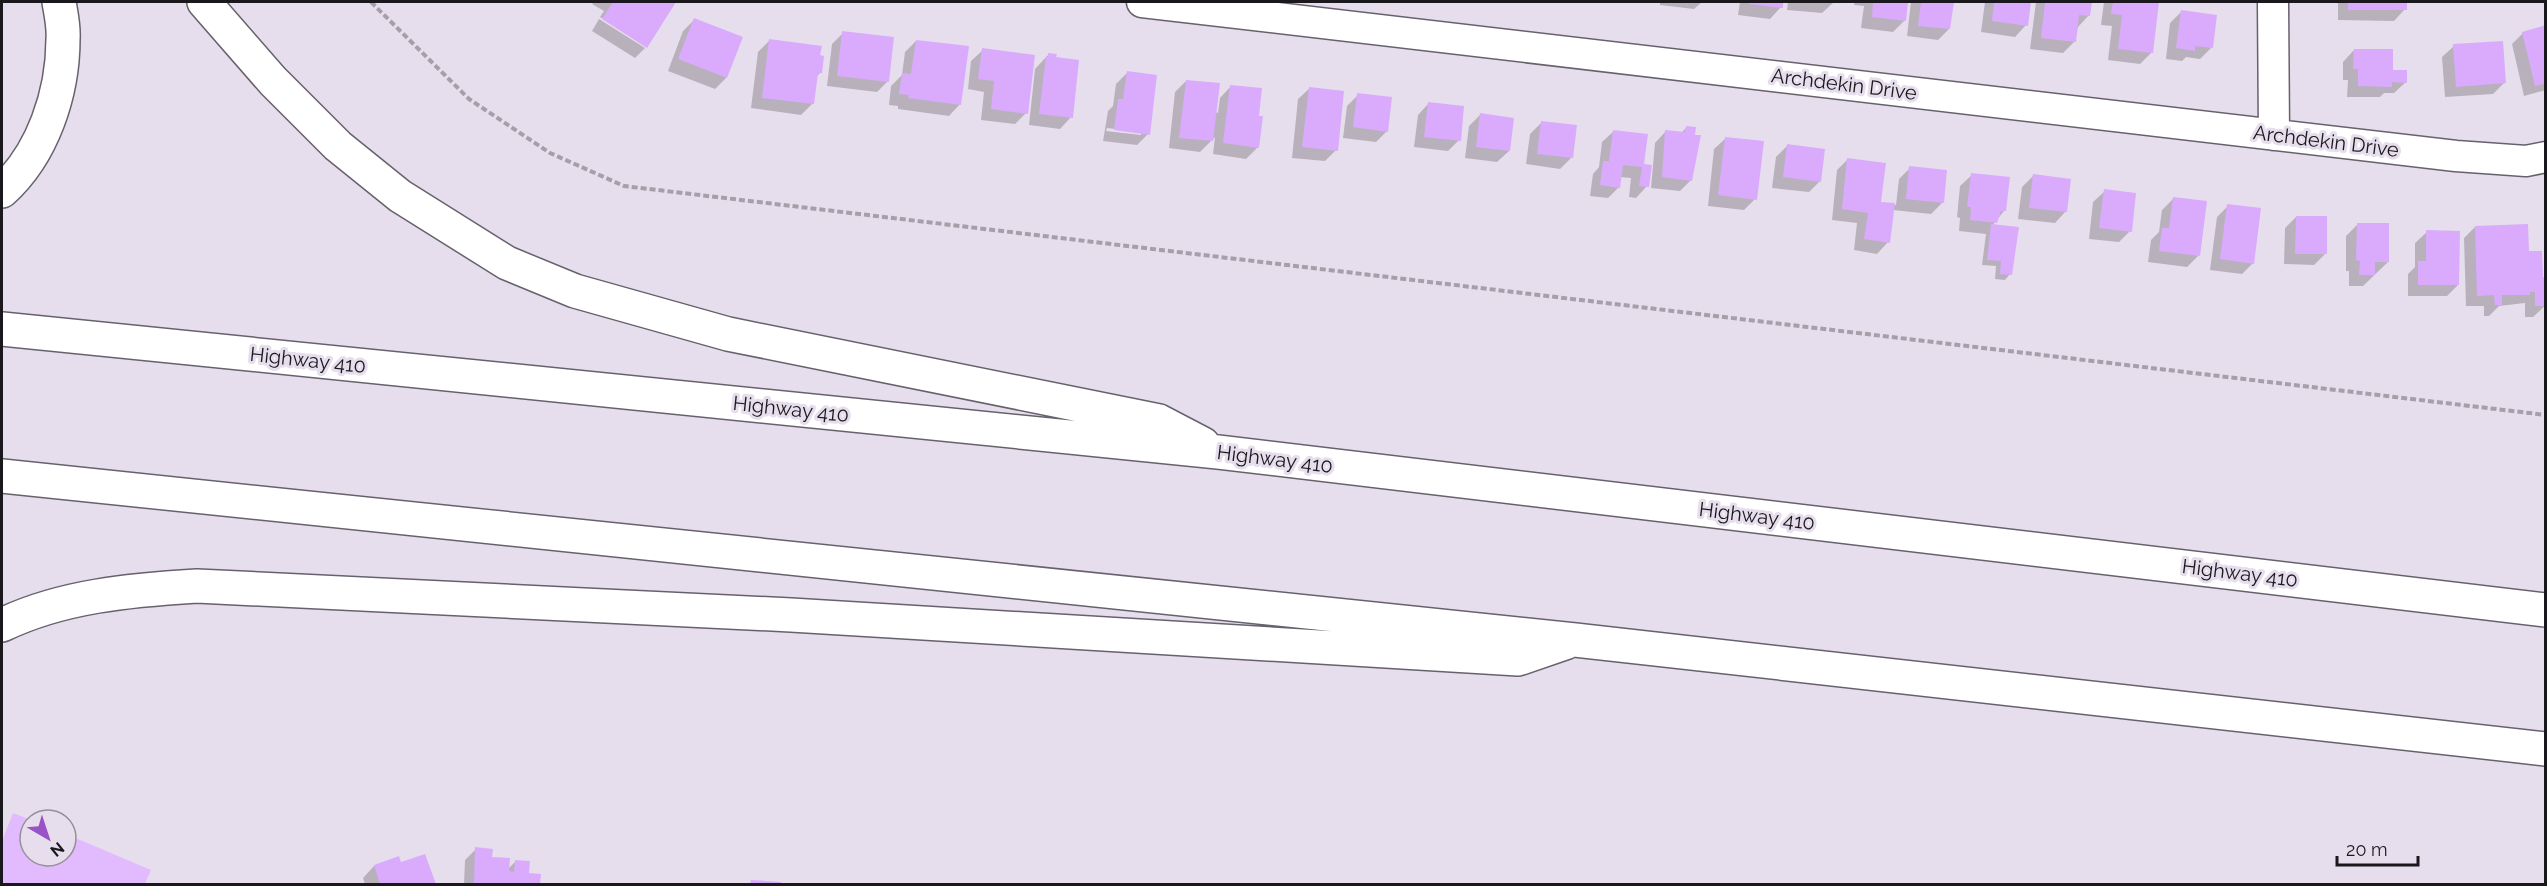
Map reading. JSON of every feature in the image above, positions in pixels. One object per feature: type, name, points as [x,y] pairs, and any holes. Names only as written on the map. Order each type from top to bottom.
[{"type":"highway","points":[[2,191],[35,150],[50,115],[61,75],[64,37],[59,2]]},
{"type":"highway","points":[[204,2],[273,81],[338,146],[400,196],[507,263],[575,291],[728,334],[1159,421],[1218,452]]},
{"type":"highway","name":"Highway 410","points":[[2,328],[1218,452],[2546,610]]},
{"type":"highway","points":[[2,476],[1575,640],[2546,749]]},
{"type":"highway","points":[[2,625],[59,605],[104,595],[146,589],[197,586],[791,615],[1518,659],[1575,640]]},
{"type":"street","name":"Archdekin Drive","points":[[1142,2],[1235,6],[2456,156],[2526,161],[2546,157]]},
{"type":"street","points":[[2273,2],[2274,135]]},
{"type":"path","points":[[371,2],[469,99],[550,153],[624,186],[2546,415]]},
{"type":"shaded area","points":[[13,813],[18,815],[18,868],[78,868],[78,839],[151,870],[145,884],[2,884],[2,841]]},
{"type":"building","points":[[613,2],[676,2],[647,48],[602,19]]},
{"type":"building","points":[[1749,2],[1783,2],[1783,8],[1749,4]]},
{"type":"building","points":[[1873,2],[1908,2],[1906,21],[1872,17]]},
{"type":"building","points":[[1921,2],[1954,2],[1950,29],[1918,26]]},
{"type":"building","points":[[1994,2],[2031,2],[2028,26],[1992,21]]},
{"type":"building","points":[[2045,2],[2092,2],[2090,16],[2079,15],[2076,42],[2041,38]]},
{"type":"building","points":[[2113,2],[2159,2],[2153,53],[2118,49],[2122,15],[2111,14]]},
{"type":"building","points":[[2348,2],[2407,2],[2407,10],[2348,10]]},
{"type":"building","points":[[2181,10],[2217,15],[2213,48],[2195,46],[2195,51],[2176,48]]},
{"type":"building","points":[[694,18],[743,37],[727,78],[678,59]]},
{"type":"building","points":[[2546,25],[2546,83],[2535,86],[2522,32]]},
{"type":"building","points":[[842,31],[894,37],[889,82],[837,76]]},
{"type":"building","points":[[769,39],[822,46],[820,55],[824,56],[822,73],[818,73],[814,104],[762,98]]},
{"type":"building","points":[[916,40],[969,46],[961,105],[908,98],[909,95],[899,94],[902,73],[911,74]]},
{"type":"building","points":[[2503,41],[2506,83],[2456,87],[2453,44]]},
{"type":"building","points":[[982,48],[1035,55],[1028,114],[991,109],[994,81],[978,79]]},
{"type":"building","points":[[2354,49],[2393,49],[2393,70],[2407,70],[2407,83],[2392,82],[2392,87],[2358,86],[2358,69],[2353,69]]},
{"type":"building","points":[[1048,53],[1057,54],[1056,57],[1079,60],[1073,118],[1039,114]]},
{"type":"building","points":[[1127,71],[1157,75],[1150,135],[1114,130],[1118,99],[1123,99]]},
{"type":"building","points":[[1186,80],[1220,83],[1213,141],[1179,138]]},
{"type":"building","points":[[1230,85],[1262,88],[1259,116],[1263,116],[1259,148],[1223,143]]},
{"type":"building","points":[[1309,87],[1344,91],[1338,151],[1302,147]]},
{"type":"building","points":[[1357,93],[1392,97],[1388,132],[1353,127]]},
{"type":"building","points":[[1428,102],[1464,106],[1461,141],[1424,137]]},
{"type":"building","points":[[1480,113],[1514,118],[1510,151],[1476,147]]},
{"type":"building","points":[[1541,121],[1577,125],[1573,158],[1537,154]]},
{"type":"building","points":[[1686,126],[1696,127],[1695,135],[1701,135],[1692,181],[1662,177],[1665,130],[1685,132]]},
{"type":"building","points":[[1613,130],[1648,134],[1644,164],[1652,165],[1649,187],[1639,186],[1642,167],[1623,165],[1620,188],[1600,185],[1603,161],[1609,161]]},
{"type":"building","points":[[1725,137],[1764,141],[1757,200],[1718,195]]},
{"type":"building","points":[[1787,144],[1825,149],[1821,182],[1783,177]]},
{"type":"building","points":[[1847,158],[1886,163],[1881,202],[1895,203],[1890,243],[1864,239],[1868,213],[1842,209]]},
{"type":"building","points":[[1909,166],[1947,170],[1944,203],[1906,199]]},
{"type":"building","points":[[1971,173],[2010,177],[2006,211],[2001,211],[1997,223],[1970,220],[1971,207],[1967,207]]},
{"type":"building","points":[[2033,174],[2071,179],[2067,212],[2029,208]]},
{"type":"building","points":[[2104,189],[2136,193],[2132,232],[2099,228]]},
{"type":"building","points":[[2173,197],[2207,201],[2200,256],[2159,251],[2162,228],[2169,228]]},
{"type":"building","points":[[2227,204],[2261,208],[2254,264],[2220,259]]},
{"type":"building","points":[[2296,216],[2327,216],[2327,254],[2295,254]]},
{"type":"building","points":[[2357,223],[2389,223],[2389,262],[2375,262],[2375,275],[2359,275],[2360,261],[2356,260]]},
{"type":"building","points":[[1991,224],[2019,227],[2012,275],[2000,274],[2001,261],[1987,260]]},
{"type":"building","points":[[2528,224],[2529,251],[2542,251],[2543,277],[2546,277],[2546,306],[2535,306],[2535,292],[2530,292],[2530,295],[2502,295],[2502,305],[2495,305],[2494,295],[2477,296],[2475,226]]},
{"type":"building","points":[[2426,230],[2460,231],[2459,285],[2418,285],[2418,261],[2426,261]]},
{"type":"building","points":[[475,847],[493,849],[492,857],[510,858],[509,871],[514,872],[515,860],[530,861],[529,873],[541,874],[540,884],[474,884]]},
{"type":"building","points":[[425,854],[436,884],[380,884],[374,865],[399,856],[401,862]]},
{"type":"building","points":[[751,880],[781,882],[781,884],[750,884]]}]
